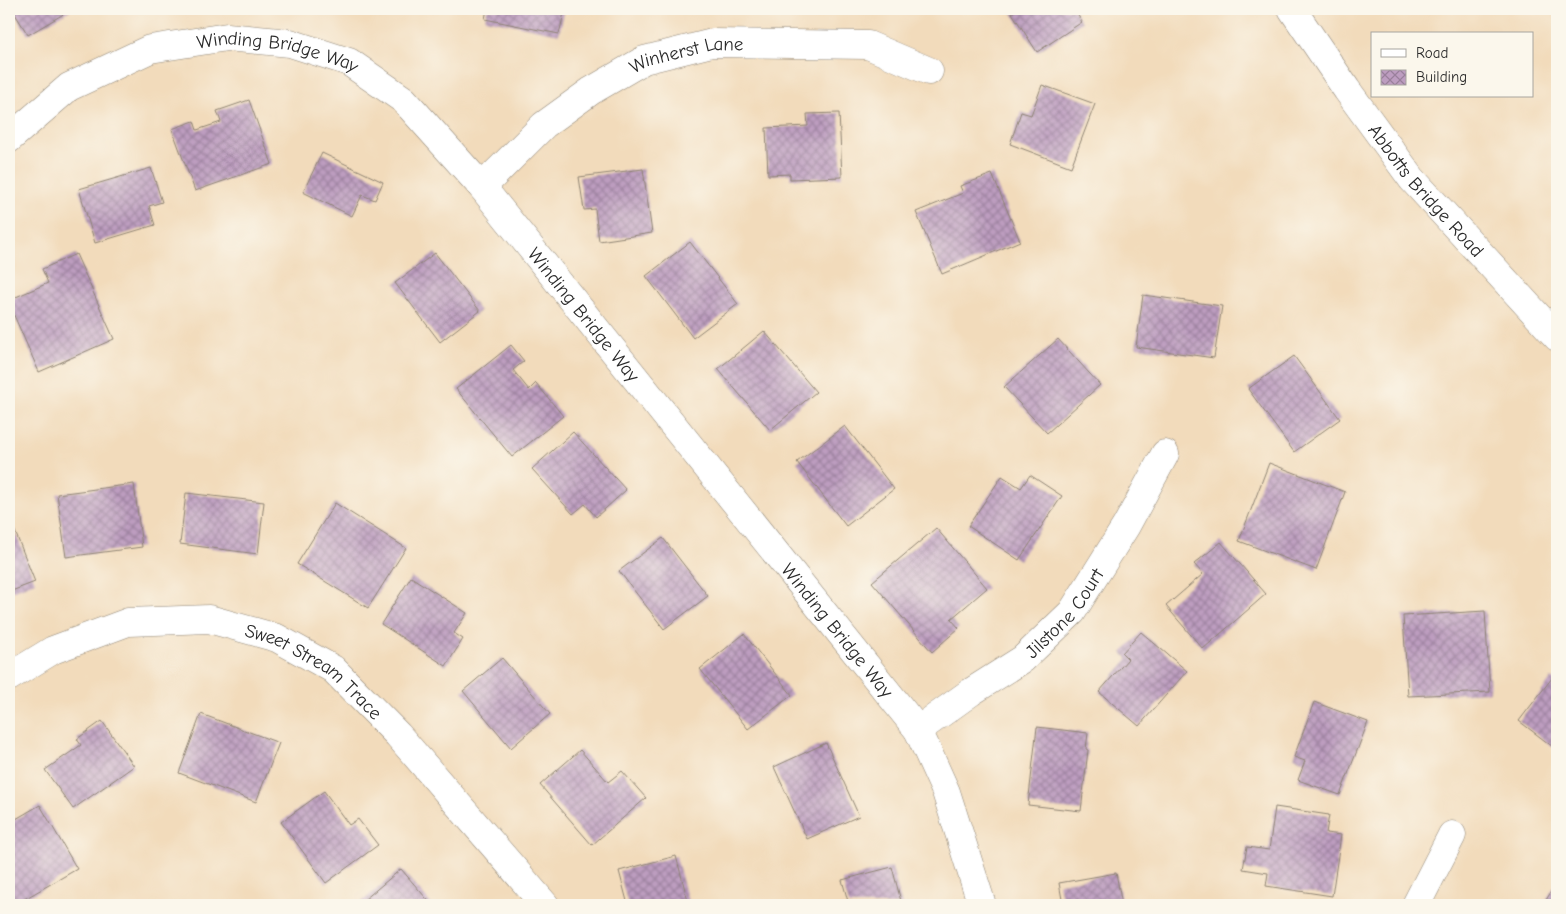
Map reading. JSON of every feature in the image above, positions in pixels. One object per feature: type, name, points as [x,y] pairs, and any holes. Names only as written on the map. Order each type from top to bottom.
[{"type":"street","name":"Abbotts Bridge Road","points":[[1292,9],[1412,179],[1557,337]]},
{"type":"street","name":"Winding Bridge Way","points":[[9,139],[69,87],[105,70],[150,49],[226,37],[290,43],[349,62],[404,100],[482,186],[918,730],[946,792],[982,905]]},
{"type":"street","name":"Winherst Lane","points":[[482,186],[544,125],[591,91],[644,60],[712,43],[868,45],[929,71]]},
{"type":"street","name":"Jilstone Court","points":[[918,730],[971,692],[1023,659],[1072,612],[1126,526],[1165,454]]},
{"type":"street","name":"Sweet Stream Trace","points":[[9,677],[53,650],[128,622],[208,619],[277,638],[333,669],[398,735],[545,905]]},
{"type":"street","points":[[1416,905],[1452,835]]},
{"type":"building","points":[[12,9],[72,9],[28,35]]},
{"type":"building","points":[[487,9],[565,9],[559,34],[485,19]]},
{"type":"building","points":[[1018,9],[1074,9],[1082,22],[1037,52],[1012,13]]},
{"type":"building","points":[[1042,85],[1095,104],[1071,167],[1010,144],[1021,112],[1031,115]]},
{"type":"building","points":[[249,100],[272,164],[195,191],[172,129],[194,121],[197,130],[221,122],[217,111]]},
{"type":"building","points":[[839,113],[842,177],[790,179],[790,174],[768,175],[766,128],[808,126],[807,114]]},
{"type":"building","points":[[322,153],[383,182],[375,200],[362,195],[352,216],[303,192]]},
{"type":"building","points":[[151,168],[162,202],[149,206],[155,225],[95,243],[79,189]]},
{"type":"building","points":[[643,169],[652,233],[599,241],[595,209],[584,210],[579,177]]},
{"type":"building","points":[[992,174],[1020,241],[942,274],[916,212],[963,193],[960,186]]},
{"type":"building","points":[[690,242],[738,304],[693,338],[646,276]]},
{"type":"building","points":[[435,253],[480,311],[440,342],[395,283]]},
{"type":"building","points":[[76,254],[114,339],[39,372],[9,304],[9,300],[48,283],[42,269]]},
{"type":"building","points":[[1143,295],[1222,306],[1214,358],[1136,347]]},
{"type":"building","points":[[764,331],[816,392],[770,430],[718,369]]},
{"type":"building","points":[[1058,339],[1100,385],[1047,433],[1004,387]]},
{"type":"building","points":[[511,345],[524,361],[513,370],[529,390],[536,383],[563,416],[512,457],[456,389]]},
{"type":"building","points":[[1294,356],[1340,419],[1294,452],[1248,389]]},
{"type":"building","points":[[845,426],[894,489],[846,526],[797,462]]},
{"type":"building","points":[[573,432],[626,490],[596,517],[585,504],[573,514],[532,469]]},
{"type":"building","points":[[1269,463],[1345,492],[1316,570],[1239,541]]},
{"type":"building","points":[[1030,475],[1062,496],[1019,560],[968,526],[1002,476],[1021,488]]},
{"type":"building","points":[[134,484],[142,547],[66,557],[57,494]]},
{"type":"building","points":[[186,493],[264,502],[258,554],[180,544]]},
{"type":"building","points":[[335,503],[406,548],[368,608],[297,564]]},
{"type":"building","points":[[936,528],[987,588],[951,619],[959,628],[932,652],[872,582]]},
{"type":"building","points":[[14,529],[35,582],[9,592],[9,531]]},
{"type":"building","points":[[663,538],[708,596],[664,629],[619,571]]},
{"type":"building","points":[[1221,542],[1266,594],[1203,649],[1166,606],[1203,574],[1194,564]]},
{"type":"building","points":[[411,577],[467,613],[454,633],[463,639],[446,666],[381,624]]},
{"type":"building","points":[[1485,611],[1490,692],[1408,696],[1403,616]]},
{"type":"building","points":[[1141,632],[1187,671],[1139,726],[1099,692],[1128,659],[1122,653]]},
{"type":"building","points":[[744,634],[792,695],[748,729],[700,669]]},
{"type":"building","points":[[502,658],[550,714],[511,748],[463,691]]},
{"type":"building","points":[[1552,678],[1557,682],[1557,750],[1519,721]]},
{"type":"building","points":[[1314,702],[1368,722],[1340,795],[1298,780],[1305,761],[1294,757]]},
{"type":"building","points":[[201,714],[279,743],[256,802],[179,773]]},
{"type":"building","points":[[102,721],[134,766],[73,809],[45,770],[81,745],[77,739]]},
{"type":"building","points":[[1037,727],[1088,733],[1086,749],[1088,750],[1081,811],[1028,805]]},
{"type":"building","points":[[826,743],[859,816],[807,839],[774,767]]},
{"type":"building","points":[[580,750],[608,782],[622,771],[646,798],[592,845],[540,785]]},
{"type":"building","points":[[324,791],[349,825],[358,819],[378,845],[326,883],[281,822]]},
{"type":"building","points":[[40,805],[77,869],[14,905],[9,905],[9,823]]},
{"type":"building","points":[[1275,807],[1329,815],[1326,833],[1341,835],[1332,896],[1266,886],[1268,873],[1243,869],[1247,847],[1269,850]]},
{"type":"building","points":[[676,856],[689,905],[628,905],[619,871]]},
{"type":"building","points":[[892,867],[902,905],[849,905],[842,880]]},
{"type":"building","points":[[401,869],[432,905],[358,905]]},
{"type":"building","points":[[1116,873],[1122,905],[1063,905],[1059,883]]},
{"type":"building","points":[[1554,887],[1557,889],[1557,905],[1543,905]]}]
